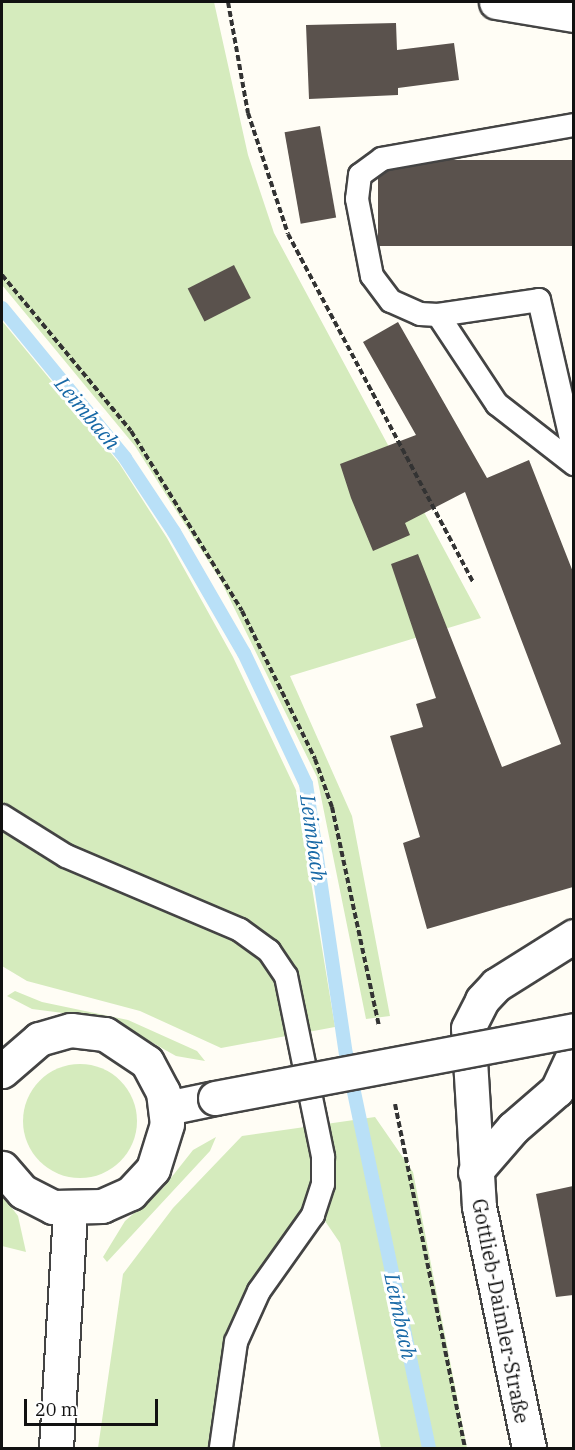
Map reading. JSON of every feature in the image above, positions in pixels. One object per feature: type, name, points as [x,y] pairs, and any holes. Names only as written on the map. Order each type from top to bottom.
[{"type":"street","points":[[496,2],[573,15]]},
{"type":"street","name":"Gottlieb-Daimler-Straße","points":[[529,1449],[475,1172],[468,1028],[482,1000],[496,985],[573,936]]},
{"type":"street","points":[[167,1108],[573,1028],[573,1011]]},
{"type":"street","points":[[2,1168],[37,1200],[70,1210],[117,1201],[142,1182],[160,1155],[167,1108],[147,1062],[105,1034],[55,1034],[39,1039],[5,1060]]},
{"type":"street","name":"Gottlieb-Daimler-Straße","points":[[475,1172],[513,1128],[557,1090],[573,1054]]},
{"type":"street","points":[[56,1449],[70,1210]]},
{"type":"lane","points":[[573,125],[399,153],[371,165],[360,175],[358,212],[376,285],[403,307],[438,315],[539,300],[573,452]]},
{"type":"lane","points":[[438,315],[497,404],[573,465]]},
{"type":"lane","points":[[2,816],[66,856],[240,930],[268,951],[286,976],[322,1157],[324,1185],[313,1215],[259,1291],[236,1342],[221,1449]]},
{"type":"path","points":[[228,2],[248,112],[288,234],[473,582]]},
{"type":"path","points":[[2,275],[131,431],[242,611],[315,759],[333,807],[380,1030]]},
{"type":"path","points":[[394,1100],[465,1449]]},
{"type":"green space","points":[[2,2],[214,2],[248,155],[274,233],[481,618],[290,676],[352,816],[390,1016],[366,1019],[317,777],[221,581],[135,446],[2,285]]},
{"type":"green space","points":[[2,321],[119,463],[167,538],[233,657],[296,790],[335,1027],[221,1048],[140,1011],[27,981],[2,966]]},
{"type":"green space","points":[[15,991],[42,1002],[128,1020],[197,1051],[205,1061],[176,1056],[110,1019],[32,1009],[7,996]]},
{"type":"green space","points":[[80,1064],[102,1068],[120,1081],[133,1099],[137,1121],[133,1143],[120,1161],[102,1174],[80,1178],[58,1174],[40,1161],[27,1143],[23,1121],[27,1099],[40,1081],[58,1068]]},
{"type":"green space","points":[[375,1117],[413,1172],[467,1448],[381,1448],[340,1243],[310,1199],[249,1287],[225,1341],[209,1448],[98,1448],[123,1274],[173,1208],[242,1136]]},
{"type":"green space","points":[[216,1137],[210,1151],[107,1262],[103,1257],[125,1221],[163,1188],[193,1150]]},
{"type":"green space","points":[[2,1195],[18,1216],[26,1252],[2,1246]]},
{"type":"building","points":[[396,23],[397,50],[454,43],[459,80],[398,88],[398,95],[309,99],[306,25]]},
{"type":"building","points":[[320,126],[336,218],[301,224],[285,132]]},
{"type":"building","points":[[378,160],[573,160],[573,246],[378,246]]},
{"type":"building","points":[[234,265],[251,298],[204,322],[188,289]]},
{"type":"building","points":[[398,322],[487,478],[529,460],[573,572],[573,887],[427,929],[403,843],[420,837],[390,736],[423,727],[416,704],[436,698],[391,564],[418,554],[502,767],[561,744],[465,492],[405,523],[410,535],[373,551],[351,498],[340,464],[416,435],[363,342]]},
{"type":"building","points":[[573,1186],[573,1295],[556,1297],[536,1194]]},
{"type":"waterway","name":"Leimbach","points":[[2,308],[125,458],[174,532],[244,653],[306,784],[346,1054],[429,1448]]}]
